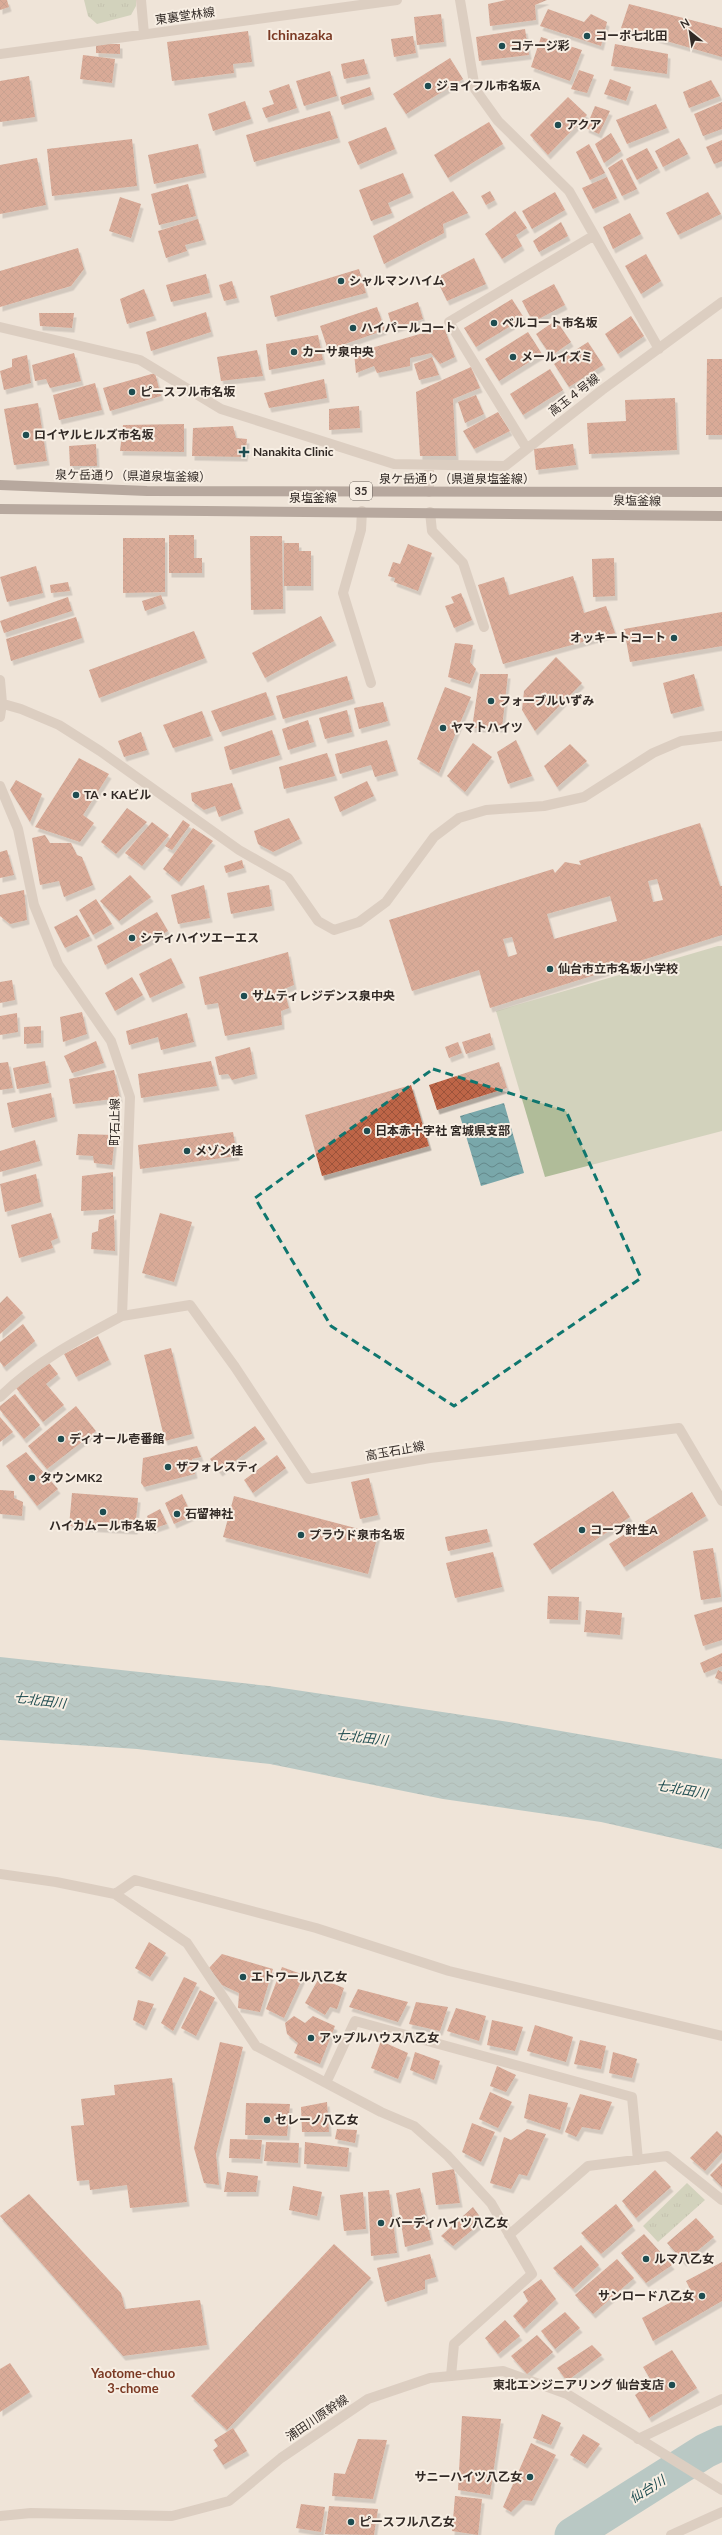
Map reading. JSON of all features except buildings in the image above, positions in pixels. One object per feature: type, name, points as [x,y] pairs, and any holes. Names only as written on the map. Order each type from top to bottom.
[{"type":"main road","name":"泉ケ岳通り（県道泉塩釜線）","points":[[0,485],[147,491],[722,492]]},
{"type":"main road","name":"泉塩釜線","points":[[0,509],[362,511],[722,516]]},
{"type":"street","points":[[141,0],[144,34]]},
{"type":"street","name":"東裏堂林線","points":[[0,54],[397,0]]},
{"type":"street","points":[[460,0],[475,89],[498,121],[569,191],[593,236],[659,349]]},
{"type":"street","points":[[527,449],[449,322],[593,236]]},
{"type":"street","name":"高玉４号線","points":[[0,327],[140,360],[221,409],[394,464],[505,466],[602,390],[722,302]]},
{"type":"street","points":[[429,465],[429,492]]},
{"type":"street","points":[[362,511],[361,530],[343,593],[371,683]]},
{"type":"street","points":[[430,512],[432,531],[463,562],[484,627]]},
{"type":"street","points":[[0,680],[0,717]]},
{"type":"street","points":[[1,703],[59,725],[100,751],[239,850],[288,878],[318,921],[334,930],[359,922],[386,902],[434,837],[459,818],[486,810],[544,806],[584,797],[653,752],[680,741],[722,736]]},
{"type":"street","name":"町石止線","points":[[0,786],[18,829],[34,905],[58,964],[111,1041],[130,1097],[122,1316]]},
{"type":"street","name":"高玉石止線","points":[[122,1316],[190,1305],[235,1367],[309,1479],[430,1458],[680,1428],[722,1501]]},
{"type":"street","points":[[0,1397],[12,1385],[66,1346],[122,1316]]},
{"type":"street","points":[[0,1874],[56,1882],[115,1894],[187,1943],[256,2046],[326,2083],[414,2126],[448,2156],[491,2203],[532,2274],[454,2344],[451,2376]]},
{"type":"street","points":[[115,1894],[134,1880],[316,1928],[449,1971],[722,2036]]},
{"type":"street","points":[[326,2083],[355,2021],[632,2097],[638,2160]]},
{"type":"street","points":[[510,2235],[588,2166],[667,2156],[722,2200]]},
{"type":"street","name":"浦田川原幹線","points":[[0,2516],[31,2513],[172,2516],[228,2500],[281,2458],[368,2399],[430,2378],[503,2371],[567,2394],[722,2490]]},
{"type":"street","points":[[641,2441],[722,2399]]},
{"type":"street","points":[[671,2535],[722,2512]]},
{"type":"highlighted area","points":[[433,1069],[566,1111],[641,1278],[454,1406],[331,1326],[255,1198]]},
{"type":"green space","points":[[84,0],[136,0],[136,6],[131,15],[97,24],[88,16]]},
{"type":"green space","points":[[722,946],[722,1131],[545,1177],[496,1011]]},
{"type":"green space","points":[[687,2183],[705,2200],[658,2242],[643,2226]]},
{"type":"water","points":[[504,1103],[524,1173],[481,1186],[460,1116]]},
{"type":"water","name":"七北田川","points":[[0,1657],[269,1686],[509,1722],[722,1759],[722,1849],[601,1822],[443,1799],[270,1764],[137,1749],[0,1740]]},
{"type":"water","name":"仙台川","points":[[722,2433],[722,2455],[705,2464],[683,2450]]},
{"type":"waterway","name":"仙台川","points":[[572,2535],[705,2451],[722,2443]]},
{"type":"place","name":"コーポ七北田","points":[[587,36]]},
{"type":"place","name":"コテージ彩","points":[[502,46]]},
{"type":"place","name":"ジョイフル市名坂A","points":[[428,86]]},
{"type":"place","name":"アクア","points":[[558,125]]},
{"type":"place","name":"シャルマンハイム","points":[[341,281]]},
{"type":"place","name":"ベルコート市名坂","points":[[494,323]]},
{"type":"place","name":"ハイパールコート","points":[[353,328]]},
{"type":"place","name":"カーサ泉中央","points":[[294,352]]},
{"type":"place","name":"メールイズミ","points":[[513,357]]},
{"type":"place","name":"ピースフル市名坂","points":[[132,392]]},
{"type":"place","name":"ロイヤルヒルズ市名坂","points":[[26,435]]},
{"type":"place","name":"Nanakita Clinic","points":[[244,452]]},
{"type":"place","name":"オッキートコート","points":[[674,638]]},
{"type":"place","name":"フォーブルいずみ","points":[[491,701]]},
{"type":"place","name":"ヤマトハイツ","points":[[443,728]]},
{"type":"place","name":"TA・KAビル","points":[[76,795]]},
{"type":"place","name":"シティハイツエーエス","points":[[132,938]]},
{"type":"place","name":"仙台市立市名坂小学校","points":[[550,969]]},
{"type":"place","name":"サムティレジデンス泉中央","points":[[244,996]]},
{"type":"place","name":"日本赤十字社 宮城県支部","points":[[367,1131]]},
{"type":"place","name":"メゾン桂","points":[[187,1151]]},
{"type":"place","name":"ディオール壱番館","points":[[61,1439]]},
{"type":"place","name":"ザフォレスティ","points":[[168,1467]]},
{"type":"place","name":"タウンMK2","points":[[32,1478]]},
{"type":"place","name":"ハイカムール市名坂","points":[[103,1512]]},
{"type":"place","name":"石留神社","points":[[177,1514]]},
{"type":"place","name":"コープ針生A","points":[[582,1530]]},
{"type":"place","name":"プラウド泉市名坂","points":[[301,1535]]},
{"type":"place","name":"エトワール八乙女","points":[[243,1977]]},
{"type":"place","name":"アップルハウス八乙女","points":[[311,2038]]},
{"type":"place","name":"セレーノ八乙女","points":[[267,2120]]},
{"type":"place","name":"バーディハイツ八乙女","points":[[381,2223]]},
{"type":"place","name":"ルマ八乙女","points":[[646,2259]]},
{"type":"place","name":"サンロード八乙女","points":[[702,2296]]},
{"type":"place","name":"東北エンジニアリング 仙台支店","points":[[672,2385]]},
{"type":"place","name":"サニーハイツ八乙女","points":[[530,2477]]},
{"type":"place","name":"ピースフル八乙女","points":[[351,2522]]},
{"type":"district","name":"Ichinazaka","points":[[300,35]]},
{"type":"district","name":"Yaotome-chuo 3-chome","points":[[133,2380]]}]
